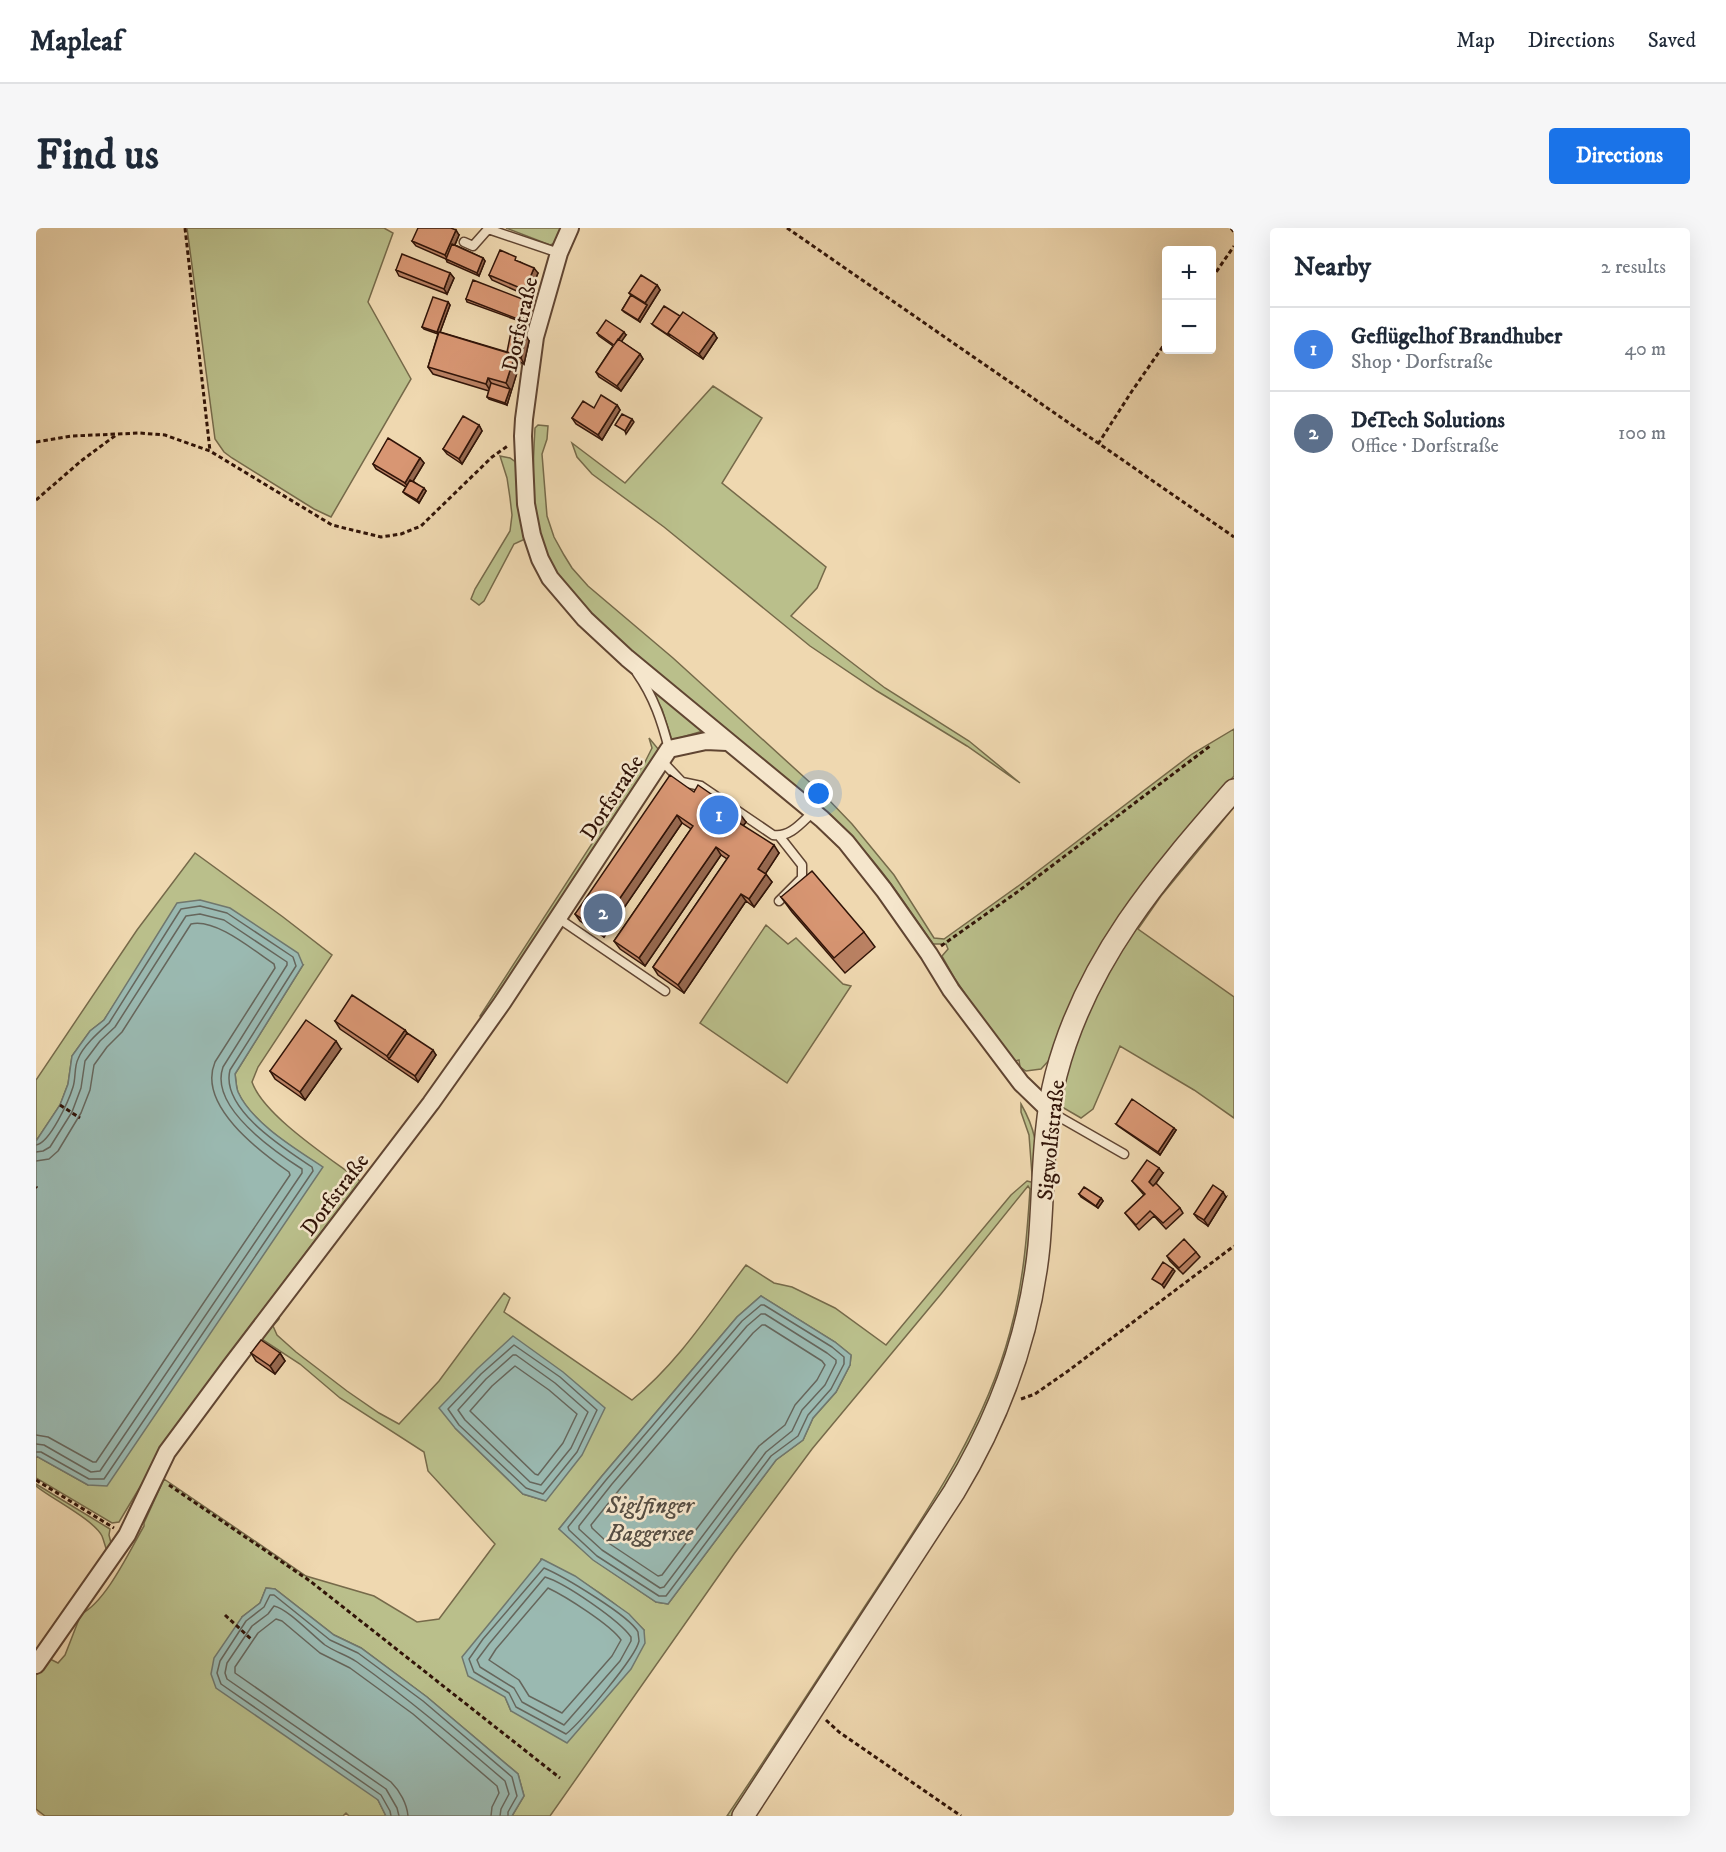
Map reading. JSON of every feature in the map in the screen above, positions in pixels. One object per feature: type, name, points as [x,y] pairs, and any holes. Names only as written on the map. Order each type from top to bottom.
[{"type":"street","name":"Dorfstraße","points":[[570,228],[559,253],[535,337],[523,436],[526,504],[532,535],[540,559],[550,578],[585,619],[627,658],[846,842],[900,912],[951,990],[1021,1083],[1049,1110]]},
{"type":"street","name":"Dorfstraße","points":[[36,1665],[127,1535],[167,1452],[431,1103],[502,1003],[665,755],[706,741],[727,742]]},
{"type":"street","name":"Sigwolfstraße","points":[[743,1816],[972,1462],[1000,1403],[1023,1336],[1034,1286],[1039,1248],[1049,1110],[1056,1075],[1070,1031],[1091,982],[1136,909],[1178,855],[1234,790]]},
{"type":"lane","name":"Dorfstraße","points":[[464,242],[473,246],[488,229],[559,253]]},
{"type":"lane","name":"Dorfstraße","points":[[627,658],[647,687],[654,703],[662,724],[665,755]]},
{"type":"lane","points":[[665,755],[682,782],[701,786],[767,832],[780,837],[802,865],[802,878],[779,901]]},
{"type":"lane","points":[[780,837],[787,835],[813,812]]},
{"type":"lane","points":[[558,918],[665,991]]},
{"type":"lane","points":[[1049,1110],[1124,1154]]},
{"type":"path","points":[[185,228],[210,451]]},
{"type":"path","points":[[787,228],[1234,537]]},
{"type":"path","points":[[1231,228],[1234,232]]},
{"type":"path","points":[[1216,272],[1234,246]]},
{"type":"path","points":[[1098,444],[1162,349]]},
{"type":"path","points":[[36,442],[72,436],[140,433],[165,435],[210,451],[332,525],[381,537],[401,534],[421,526],[492,457],[523,436]]},
{"type":"path","points":[[36,500],[81,461],[118,434]]},
{"type":"path","points":[[929,954],[1020,890],[1210,746]]},
{"type":"path","points":[[60,1105],[80,1118]]},
{"type":"path","points":[[1000,1403],[1035,1394],[1234,1246]]},
{"type":"path","points":[[156,1476],[310,1581],[560,1778]]},
{"type":"path","points":[[36,1480],[127,1535]]},
{"type":"path","points":[[225,1615],[250,1639]]},
{"type":"path","points":[[813,1709],[839,1732],[961,1816]]},
{"type":"green space","points":[[187,228],[384,228],[393,233],[368,302],[411,379],[331,517],[314,509],[232,458],[224,452],[215,439]]},
{"type":"green space","points":[[506,228],[563,228],[556,243],[550,245]]},
{"type":"green space","points":[[713,386],[762,418],[722,483],[826,567],[817,588],[791,616],[885,688],[969,741],[1020,783],[967,746],[877,691],[810,646],[664,527],[592,474],[577,457],[572,443],[625,483]]},
{"type":"green space","points":[[538,425],[548,426],[542,454],[547,516],[554,537],[572,568],[588,586],[673,658],[826,797],[852,824],[894,875],[934,938],[944,939],[1021,884],[1192,754],[1234,729],[1234,776],[1193,824],[1052,1057],[1041,1069],[1026,1071],[1020,1067],[1019,1060],[1012,1062],[955,979],[942,956],[948,949],[946,944],[933,944],[887,879],[847,832],[792,783],[618,640],[558,577],[546,553],[536,518],[533,465],[535,428]]},
{"type":"green space","points":[[500,456],[510,458],[517,463],[525,539],[514,544],[484,601],[479,605],[471,599],[475,589],[510,531],[512,515],[510,498]]},
{"type":"green space","points":[[650,688],[703,731],[672,740],[662,709]]},
{"type":"green space","points":[[649,738],[659,750],[657,754],[483,1018],[480,1016],[645,762],[652,748]]},
{"type":"green space","points":[[1234,802],[1234,807],[1161,896],[1138,929],[1234,997],[1234,1118],[1194,1090],[1120,1046],[1093,1109],[1081,1118],[1062,1107],[1060,1099],[1084,1023],[1105,976],[1147,909],[1178,868]]},
{"type":"green space","points":[[195,853],[332,955],[258,1067],[252,1082],[270,1109],[299,1136],[360,1181],[173,1432],[119,1522],[112,1523],[36,1478],[36,1456],[88,1485],[322,1167],[264,1125],[245,1103],[236,1085],[235,1074],[303,965],[125,988],[104,1020],[90,1031],[72,1056],[68,1084],[60,1105],[36,1141],[36,1080],[137,930]]},
{"type":"green space","points":[[766,925],[788,944],[796,938],[843,984],[851,986],[787,1083],[700,1023]]},
{"type":"green space","points":[[1021,1104],[1035,1138],[1036,1157],[1032,1175],[1029,1135],[1021,1112]]},
{"type":"green space","points":[[1027,1181],[1035,1183],[1027,1276],[1007,1359],[968,1452],[835,1661],[732,1816],[727,1816],[931,1504],[985,1403],[999,1368],[1018,1297],[1024,1261],[1030,1189],[1028,1186],[812,1449],[734,1554],[550,1816],[512,1816],[524,1796],[518,1774],[427,1697],[361,1648],[334,1635],[275,1589],[266,1588],[260,1603],[242,1617],[378,1800],[386,1816],[349,1816],[346,1813],[343,1816],[45,1816],[36,1809],[36,1675],[50,1659],[58,1663],[65,1655],[81,1614],[99,1599],[117,1574],[144,1526],[164,1479],[306,1576],[374,1596],[417,1622],[439,1619],[495,1544],[428,1471],[424,1452],[340,1398],[300,1364],[260,1338],[280,1312],[279,1319],[273,1326],[277,1335],[347,1391],[399,1424],[439,1381],[504,1293],[510,1298],[504,1312],[632,1400],[679,1353],[746,1265],[774,1283],[792,1287],[835,1308],[886,1345],[1011,1195]],"holes":[[[761,1296],[835,1342],[851,1355],[850,1365],[836,1392],[813,1418],[803,1440],[776,1460],[668,1604],[656,1602],[594,1560],[559,1529],[737,1317]],[[455,1428],[546,1501],[523,1494]],[[541,1559],[596,1590],[644,1630],[511,1711],[505,1697]]]},
{"type":"green space","points":[[36,1484],[110,1529],[111,1543],[107,1551],[102,1536],[91,1523]]},
{"type":"water","points":[[200,900],[230,908],[298,953],[303,965],[235,1074],[236,1086],[245,1103],[264,1125],[323,1167],[107,1486],[88,1485],[36,1456],[36,1141],[60,1105],[68,1084],[72,1056],[90,1031],[104,1020],[177,903]]},
{"type":"water","name":"Siglfinger Baggersee","points":[[761,1296],[835,1342],[851,1355],[850,1365],[836,1392],[813,1418],[803,1440],[776,1460],[668,1604],[656,1602],[593,1560],[559,1529],[737,1317]]},
{"type":"water","points":[[513,1336],[563,1372],[605,1408],[582,1455],[546,1501],[523,1494],[455,1428],[439,1408]]},
{"type":"water","points":[[542,1559],[575,1576],[629,1614],[644,1630],[645,1643],[631,1669],[567,1743],[511,1711],[505,1697],[468,1676],[462,1657]]},
{"type":"water","points":[[266,1588],[275,1589],[334,1635],[361,1648],[427,1697],[518,1774],[524,1796],[512,1816],[386,1816],[378,1800],[216,1688],[211,1674],[214,1658],[242,1617],[260,1603]]},
{"type":"building","points":[[418,228],[456,230],[445,255],[412,241]]},
{"type":"building","points":[[452,244],[483,258],[477,273],[446,259]]},
{"type":"building","points":[[500,250],[516,257],[515,260],[534,268],[525,290],[489,275]]},
{"type":"building","points":[[402,254],[450,273],[444,289],[396,270]]},
{"type":"building","points":[[641,275],[657,285],[645,303],[629,293]]},
{"type":"building","points":[[473,280],[530,302],[523,321],[466,299]]},
{"type":"building","points":[[631,295],[647,305],[638,320],[622,310]]},
{"type":"building","points":[[433,297],[448,302],[437,332],[422,327]]},
{"type":"building","points":[[664,306],[680,316],[668,333],[670,336],[652,324]]},
{"type":"building","points":[[683,312],[714,333],[699,354],[668,333]]},
{"type":"building","points":[[606,320],[624,332],[614,345],[597,333]]},
{"type":"building","points":[[439,332],[515,355],[506,383],[488,378],[486,384],[428,367]]},
{"type":"building","points":[[511,332],[526,335],[521,358],[507,352]]},
{"type":"building","points":[[618,339],[640,354],[617,386],[596,372]]},
{"type":"building","points":[[491,383],[510,389],[505,403],[487,397]]},
{"type":"building","points":[[601,395],[617,405],[598,435],[572,418],[583,401],[594,408]]},
{"type":"building","points":[[622,414],[632,419],[625,431],[615,425]]},
{"type":"building","points":[[463,416],[479,425],[459,459],[443,449]]},
{"type":"building","points":[[388,438],[420,458],[405,483],[373,464]]},
{"type":"building","points":[[410,480],[424,488],[417,500],[403,492]]},
{"type":"building","points":[[670,775],[694,792],[698,785],[740,814],[736,821],[774,845],[758,869],[766,874],[749,899],[741,894],[678,985],[653,967],[729,856],[716,847],[639,958],[614,941],[693,826],[677,815],[598,930],[575,914]]},
{"type":"building","points":[[812,871],[864,932],[834,958],[781,897]]},
{"type":"building","points":[[352,995],[405,1030],[387,1056],[335,1021]]},
{"type":"building","points":[[306,1020],[336,1041],[300,1092],[270,1071]]},
{"type":"building","points":[[407,1033],[433,1050],[415,1076],[389,1059]]},
{"type":"building","points":[[1132,1099],[1174,1128],[1158,1152],[1116,1124]]},
{"type":"building","points":[[1147,1160],[1159,1168],[1149,1182],[1153,1186],[1156,1183],[1180,1208],[1163,1223],[1150,1211],[1136,1225],[1125,1213],[1145,1194],[1132,1181]]},
{"type":"building","points":[[1213,1185],[1223,1192],[1204,1220],[1194,1214]]},
{"type":"building","points":[[1084,1187],[1101,1198],[1096,1206],[1079,1194]]},
{"type":"building","points":[[1184,1239],[1196,1252],[1179,1268],[1167,1256]]},
{"type":"building","points":[[1163,1262],[1173,1269],[1162,1285],[1152,1279]]},
{"type":"building","points":[[261,1340],[280,1353],[270,1366],[251,1353]]},
{"type":"place","name":"Geflügelhof Brandhuber","points":[[719,815]]},
{"type":"place","name":"DeTech Solutions","points":[[603,913]]}]
